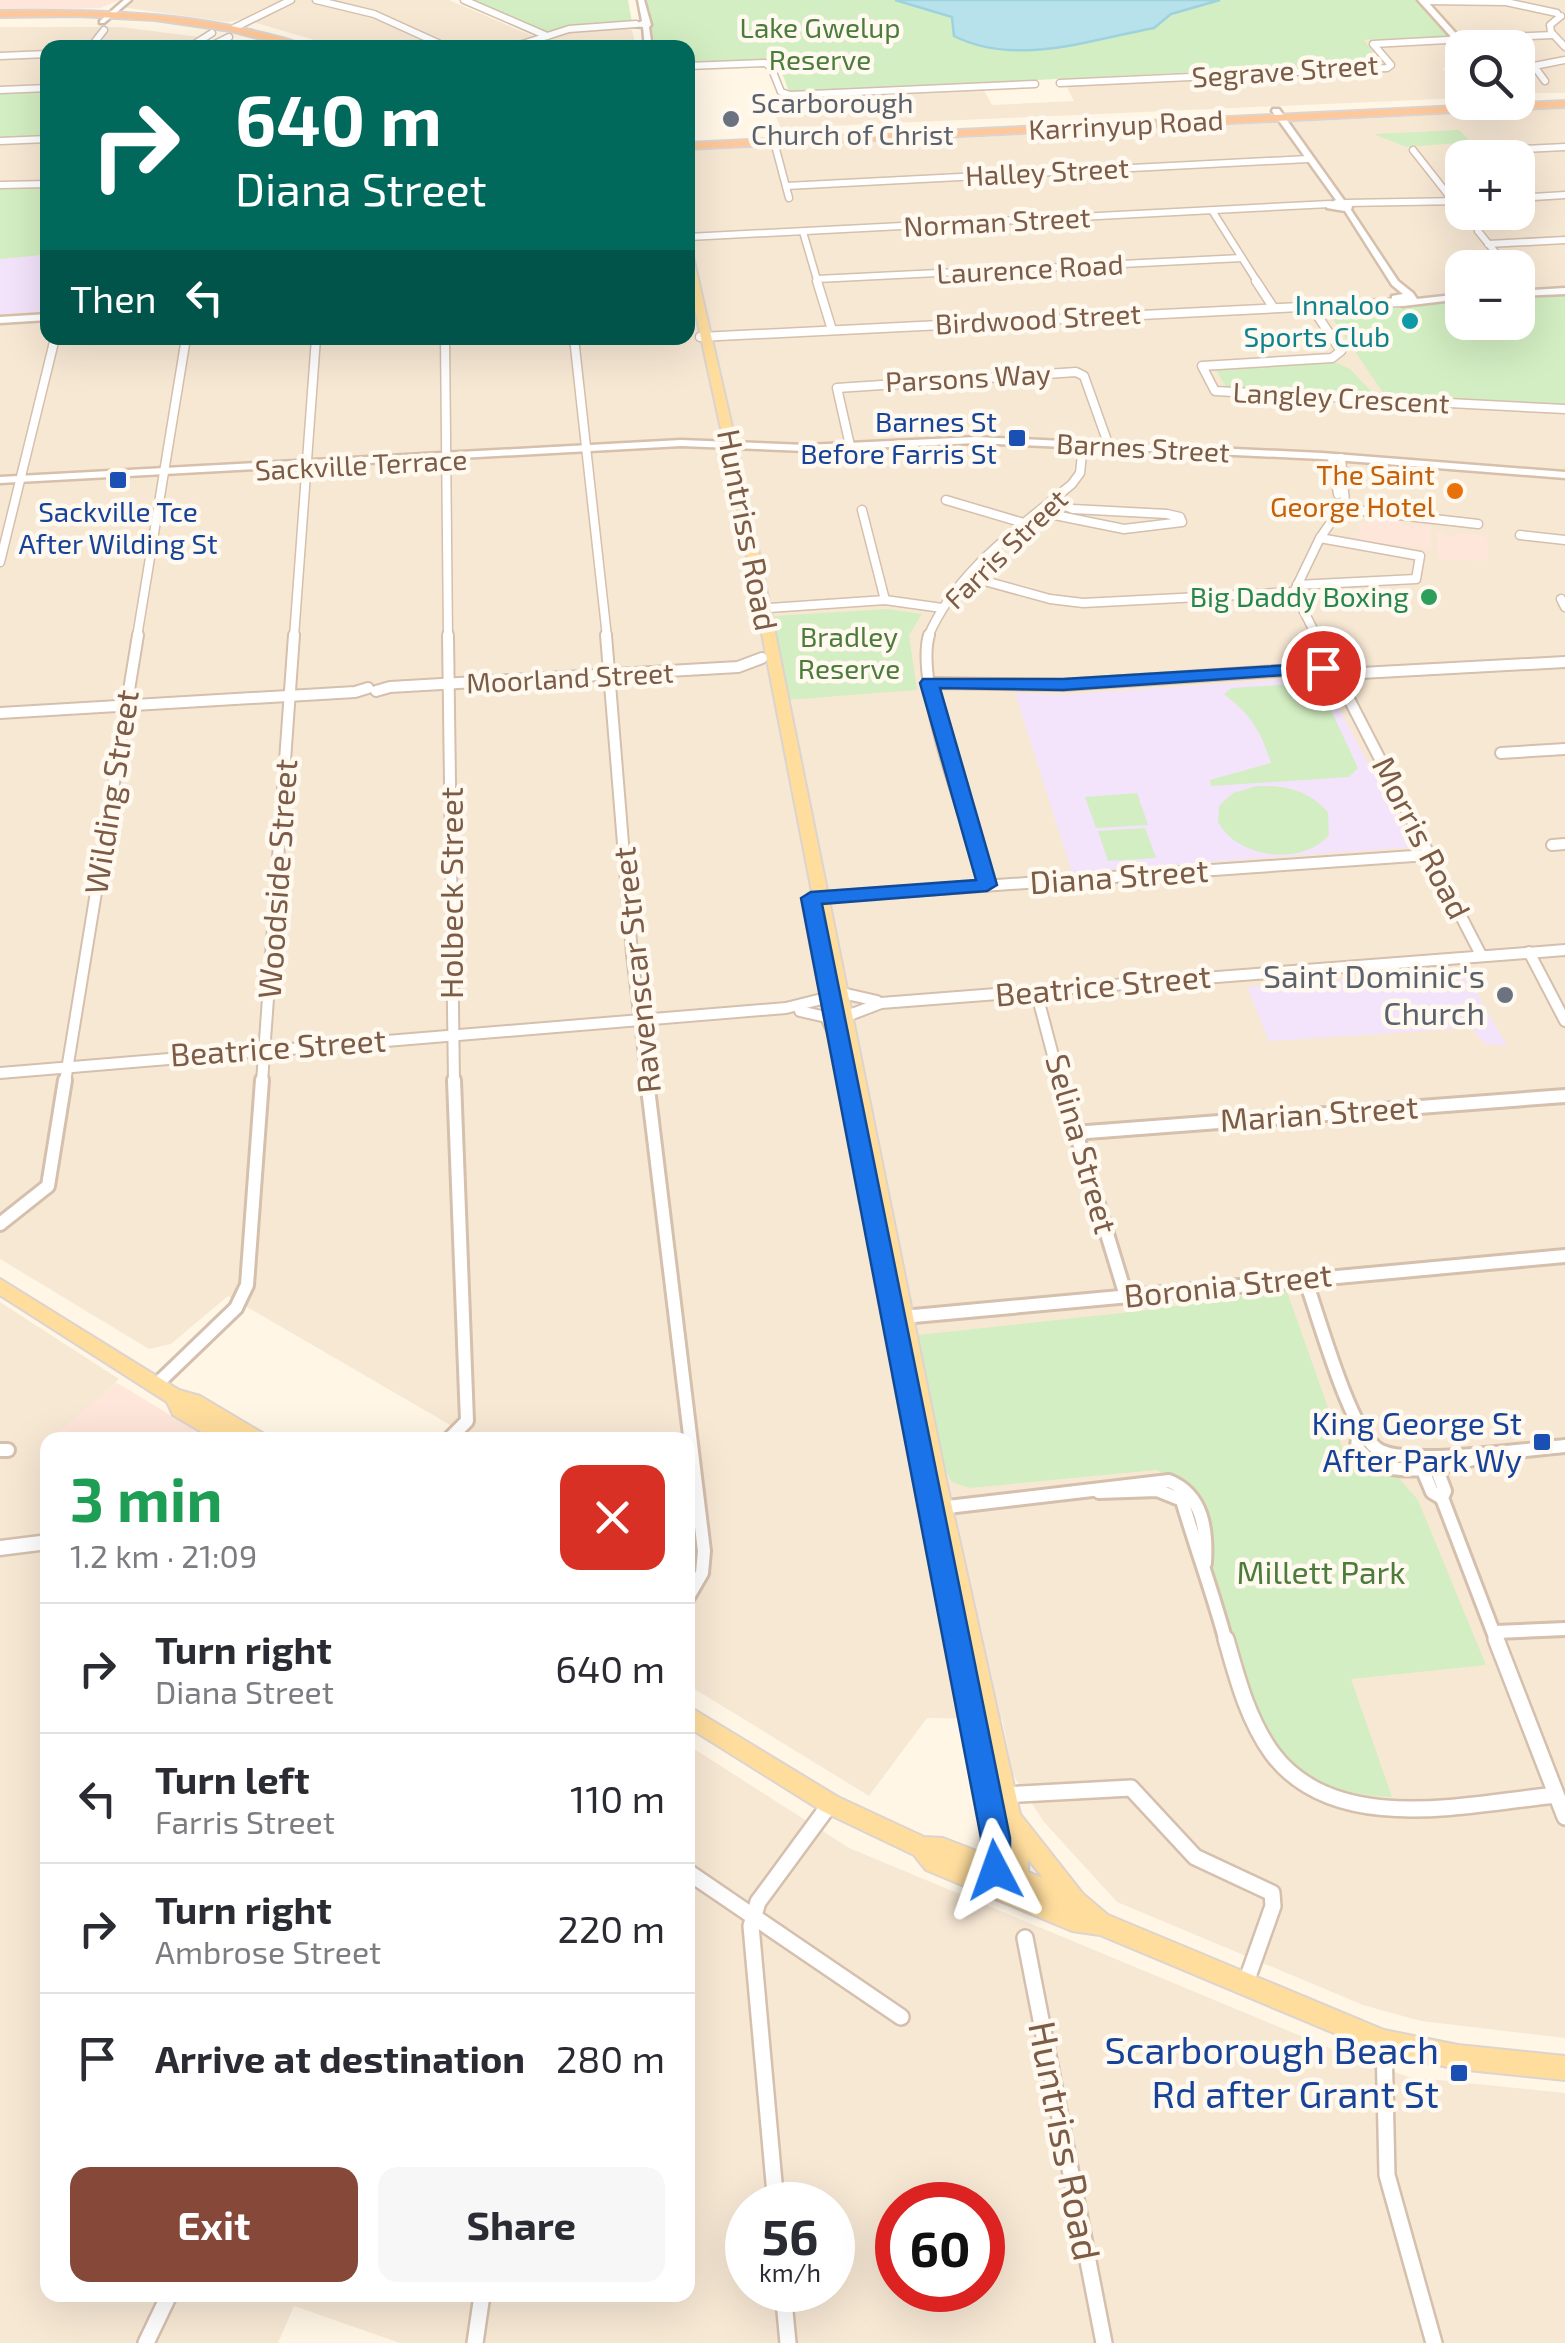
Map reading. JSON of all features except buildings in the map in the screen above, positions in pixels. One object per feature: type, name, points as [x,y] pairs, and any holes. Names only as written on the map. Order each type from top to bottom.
[{"type":"highway","points":[[138,0],[130,9],[140,16]]},
{"type":"highway","points":[[31,13],[54,14],[44,22]]},
{"type":"highway","points":[[1,21],[31,13],[140,16],[269,40]]},
{"type":"highway","points":[[1,21],[44,22],[114,15],[212,33],[232,32],[250,40]]},
{"type":"highway","name":"Karrinyup Road","points":[[1535,100],[1565,97]]},
{"type":"highway","name":"Karrinyup Road","points":[[1535,102],[1565,104]]},
{"type":"highway","name":"Karrinyup Road","points":[[1274,115],[1445,103]]},
{"type":"highway","name":"Karrinyup Road","points":[[695,137],[862,134],[1445,105]]},
{"type":"highway","name":"Karrinyup Road","points":[[695,146],[862,134]]},
{"type":"main road","points":[[1427,2],[1453,30]]},
{"type":"main road","name":"Huntriss Road","points":[[695,307],[836,995],[838,1041],[898,1317],[1003,1882]]},
{"type":"main road","name":"Barnes Street","points":[[727,449],[776,452],[978,444],[1084,446],[1565,477]]},
{"type":"main road","name":"Barnes Street","points":[[727,449],[850,448]]},
{"type":"main road","name":"Sackville Terrace","points":[[0,482],[588,450],[727,449]]},
{"type":"main road","name":"Huntriss Road","points":[[758,609],[762,658],[816,898]]},
{"type":"main road","name":"Huntriss Road","points":[[836,995],[847,1016],[898,1317]]},
{"type":"main road","points":[[0,1286],[165,1391],[192,1401],[244,1432]]},
{"type":"main road","points":[[165,1391],[180,1410],[217,1432]]},
{"type":"main road","name":"Huntriss Road","points":[[935,1508],[981,1675],[1016,1850],[1003,1882]]},
{"type":"main road","points":[[695,1720],[830,1804],[922,1848],[934,1862],[1080,1904]]},
{"type":"main road","points":[[1006,1806],[1056,1882],[1100,1924]]},
{"type":"main road","points":[[1003,1882],[1072,1920],[1100,1924],[1384,2042],[1458,2056],[1565,2068]]},
{"type":"street","points":[[96,40],[114,15],[138,0]]},
{"type":"street","points":[[220,40],[291,0]]},
{"type":"street","points":[[316,0],[374,14],[431,40]]},
{"type":"street","points":[[464,0],[548,36]]},
{"type":"street","points":[[638,0],[644,40]]},
{"type":"street","points":[[1427,2],[1514,3],[1562,14]]},
{"type":"street","points":[[1562,14],[1550,25],[1565,47]]},
{"type":"street","points":[[535,40],[570,29],[640,26]]},
{"type":"street","points":[[201,40],[212,33]]},
{"type":"street","points":[[1535,36],[1554,35]]},
{"type":"street","name":"Segrave Street","points":[[1391,66],[1373,44],[1445,44]]},
{"type":"street","points":[[0,56],[40,54]]},
{"type":"street","points":[[1545,81],[1534,66],[1565,60]]},
{"type":"street","points":[[695,66],[765,63],[771,67],[781,92],[790,95],[1035,84]]},
{"type":"street","points":[[1391,66],[1400,68]]},
{"type":"street","name":"Segrave Street","points":[[1060,83],[1391,66]]},
{"type":"street","points":[[0,90],[40,88]]},
{"type":"street","points":[[1274,115],[1396,283],[1412,298]]},
{"type":"street","points":[[0,141],[40,139]]},
{"type":"street","points":[[754,142],[776,149],[791,140]]},
{"type":"street","points":[[1535,148],[1565,147]]},
{"type":"street","points":[[776,149],[790,198]]},
{"type":"street","points":[[1413,150],[1445,186]]},
{"type":"street","name":"Halley Street","points":[[786,186],[1308,159]]},
{"type":"street","points":[[0,184],[40,182]]},
{"type":"street","points":[[1535,197],[1565,196]]},
{"type":"street","name":"Norman Street","points":[[695,237],[1445,201]]},
{"type":"street","points":[[1214,212],[1273,307]]},
{"type":"street","points":[[1478,231],[1493,250]]},
{"type":"street","points":[[803,232],[832,330]]},
{"type":"street","points":[[1488,244],[1565,240]]},
{"type":"street","name":"Laurence Road","points":[[817,280],[1242,258]]},
{"type":"street","points":[[1396,283],[1398,298],[1445,298]]},
{"type":"street","points":[[1535,293],[1565,291]]},
{"type":"street","name":"Birdwood Street","points":[[703,337],[1311,306],[1398,298]]},
{"type":"street","name":"Langley Crescent","points":[[1311,306],[1342,352],[1332,358],[1202,366],[1215,390],[1565,410]]},
{"type":"street","points":[[0,320],[40,318]]},
{"type":"street","points":[[0,562],[53,345]]},
{"type":"street","name":"Wilding Street","points":[[0,1224],[48,1186],[185,345]]},
{"type":"street","name":"Woodside Street","points":[[165,1391],[236,1308],[246,1285],[315,345]]},
{"type":"street","name":"Holbeck Street","points":[[444,345],[451,684],[452,1035],[467,1421],[456,1432]]},
{"type":"street","name":"Ravenscar Street","points":[[575,345],[611,676],[640,1020],[690,1432]]},
{"type":"street","name":"Parsons Way","points":[[850,448],[836,394],[837,388],[846,384],[1076,372],[1084,376],[1109,448]]},
{"type":"street","name":"Farris Street","points":[[987,885],[929,683],[926,642],[942,608],[970,577],[1080,473],[1084,446]]},
{"type":"street","points":[[1296,589],[1320,538],[1344,502],[1346,490],[1337,460]]},
{"type":"street","points":[[946,500],[1027,524]]},
{"type":"street","points":[[1040,512],[1124,528],[1182,522],[1180,517],[1167,514],[1073,509],[1052,501]]},
{"type":"street","points":[[1337,508],[1478,524]]},
{"type":"street","points":[[862,510],[884,600]]},
{"type":"street","points":[[1520,535],[1565,540]]},
{"type":"street","points":[[970,577],[1050,600],[1083,604],[1416,579],[1420,556],[1320,538]]},
{"type":"street","name":"Morris Road","points":[[1296,589],[1480,955]]},
{"type":"street","points":[[758,609],[884,600],[942,608]]},
{"type":"street","name":"Moorland Street","points":[[0,713],[738,668],[762,658]]},
{"type":"street","points":[[929,683],[1063,684],[1323,668],[1338,671],[1565,662]]},
{"type":"street","points":[[1501,753],[1565,749]]},
{"type":"street","points":[[1552,844],[1565,844]]},
{"type":"street","name":"Diana Street","points":[[816,898],[1428,855]]},
{"type":"street","name":"Beatrice Street","points":[[0,1070],[786,1008],[818,1004],[836,995],[881,1002],[1565,950]]},
{"type":"street","points":[[1529,952],[1565,1021]]},
{"type":"street","name":"Selina Street","points":[[1036,991],[1074,1133],[1126,1296]]},
{"type":"street","name":"Beatrice Street","points":[[847,1016],[881,1002]]},
{"type":"street","name":"Beatrice Street","points":[[786,1008],[826,1017],[838,1041]]},
{"type":"street","name":"Marian Street","points":[[1074,1133],[1565,1096]]},
{"type":"street","name":"Boronia Street","points":[[898,1317],[1565,1256]]},
{"type":"street","points":[[1305,1279],[1359,1428],[1355,1436],[1389,1468],[1565,1446]]},
{"type":"street","points":[[1427,1462],[1432,1492],[1442,1498],[1565,1817]]},
{"type":"street","name":"Ravenscar Street","points":[[695,1476],[704,1551],[702,1573],[695,1585]]},
{"type":"street","points":[[935,1508],[1166,1486],[1182,1500],[1247,1702],[1274,1756],[1292,1774],[1324,1794],[1359,1806],[1405,1808],[1556,1795]]},
{"type":"street","points":[[0,1548],[40,1543]]},
{"type":"street","points":[[1496,1632],[1565,1629]]},
{"type":"street","points":[[1006,1806],[1131,1788],[1190,1854],[1260,1882],[1272,1892],[1274,1906],[1245,1985]]},
{"type":"street","points":[[774,2182],[751,1926],[758,1902],[830,1804]]},
{"type":"street","points":[[695,1877],[901,2018]]},
{"type":"street","name":"Huntriss Road","points":[[1024,1938],[1104,2343]]},
{"type":"street","points":[[1384,2042],[1387,2176],[1434,2343]]},
{"type":"street","points":[[146,2343],[166,2302]]},
{"type":"street","points":[[474,2343],[481,2302]]},
{"type":"street","points":[[786,2312],[788,2343]]},
{"type":"shaded area","points":[[0,0],[120,0],[100,8],[0,11]]},
{"type":"shaded area","points":[[120,0],[449,0],[542,40],[314,40],[243,19],[228,22],[113,6]]},
{"type":"shaded area","points":[[1416,0],[1565,0],[1565,93],[1535,93],[1535,30],[1445,30]]},
{"type":"shaded area","points":[[0,27],[121,27],[207,38],[40,40],[40,345],[695,345],[695,151],[1445,115],[1445,120],[1535,120],[1535,110],[1565,109],[1565,2038],[1421,2021],[1363,2005],[1117,1902],[1044,1822],[1013,1775],[1002,1719],[927,1718],[869,1796],[695,1689],[695,1432],[462,1432],[228,1296],[171,1344],[149,1349],[0,1259]]},
{"type":"shaded area","points":[[632,30],[634,40],[542,40],[572,31]]},
{"type":"shaded area","points":[[1445,35],[1445,99],[781,128],[768,100],[796,93],[981,85],[992,105],[1074,101],[1064,81],[1379,63],[1363,40]]},
{"type":"shaded area","points":[[40,255],[40,311],[0,314],[0,259]]},
{"type":"shaded area","points":[[1369,516],[1394,518],[1402,521],[1403,526],[1430,524],[1431,549],[1360,540],[1353,534],[1360,535],[1361,528],[1356,527],[1368,523]]},
{"type":"shaded area","points":[[1437,531],[1451,538],[1457,533],[1487,536],[1488,561],[1437,559]]},
{"type":"shaded area","points":[[1322,677],[1413,847],[1072,872],[1015,693],[1060,695]]},
{"type":"shaded area","points":[[1464,971],[1507,1046],[1485,1044],[1471,1028],[1269,1041],[1247,987]]},
{"type":"shaded area","points":[[0,1302],[119,1379],[65,1432],[40,1432],[40,2302],[695,2302],[695,1749],[849,1848],[1349,2056],[1409,2077],[1565,2093],[1565,2343],[400,2343],[294,2306],[278,2343],[0,2343]]},
{"type":"shaded area","points":[[116,1383],[198,1432],[58,1432]]},
{"type":"green space","points":[[469,0],[628,0],[632,22],[575,25],[544,33]]},
{"type":"green space","name":"Lake Gwelup Reserve","points":[[645,0],[1416,0],[1445,30],[1445,36],[1364,40],[1381,63],[789,92],[777,59],[695,64],[695,40],[654,40]]},
{"type":"green space","points":[[40,90],[40,136],[0,138],[0,92]]},
{"type":"green space","points":[[1459,130],[1469,140],[1406,147],[1374,134]]},
{"type":"green space","points":[[40,185],[40,255],[0,259],[0,186]]},
{"type":"green space","points":[[1565,296],[1565,403],[1560,405],[1384,394],[1326,309],[1445,302],[1445,340],[1535,340],[1535,297]]},
{"type":"green space","points":[[1335,362],[1350,369],[1373,393],[1226,387],[1216,370]]},
{"type":"green space","name":"Bradley Reserve","points":[[887,609],[922,614],[909,635],[917,690],[786,700],[774,616]]},
{"type":"green space","points":[[1311,683],[1322,691],[1358,768],[1349,777],[1211,786],[1210,780],[1271,763],[1254,724],[1224,694],[1232,688]]},
{"type":"green space","points":[[1257,786],[1287,788],[1314,799],[1328,813],[1329,835],[1303,852],[1287,854],[1270,854],[1240,844],[1218,822],[1219,806],[1233,793]]},
{"type":"green space","points":[[1137,793],[1148,825],[1096,828],[1085,797]]},
{"type":"green space","points":[[1145,828],[1156,858],[1108,861],[1098,831]]},
{"type":"green space","name":"Millett Park","points":[[1286,1289],[1348,1464],[1364,1472],[1397,1476],[1418,1500],[1486,1665],[1351,1679],[1392,1797],[1352,1792],[1319,1782],[1290,1764],[1260,1737],[1178,1478],[1156,1470],[970,1488],[952,1482],[945,1470],[918,1335],[1149,1310]]},
{"type":"water","points":[[895,0],[1220,0],[1171,14],[1154,28],[1053,48],[1002,50],[954,36],[952,17]]},
{"type":"place","name":"Scarborough Church of Christ","points":[[731,119]]},
{"type":"place","name":"Innaloo Sports Club","points":[[1410,321]]},
{"type":"place","name":"Barnes St Before Farris St","points":[[1017,438]]},
{"type":"place","name":"Sackville Tce After Wilding St","points":[[118,480]]},
{"type":"place","name":"The Saint George Hotel","points":[[1455,491]]},
{"type":"place","name":"Big Daddy Boxing","points":[[1429,597]]},
{"type":"place","name":"Saint Dominic's Church","points":[[1505,995]]},
{"type":"place","name":"King George St After Park Wy","points":[[1542,1442]]},
{"type":"place","name":"Scarborough Beach Rd after Grant St","points":[[1459,2073]]},
{"type":"route","points":[[995,1870],[995,1838],[811,898],[987,885],[929,683],[1063,684],[1323,668]]}]
